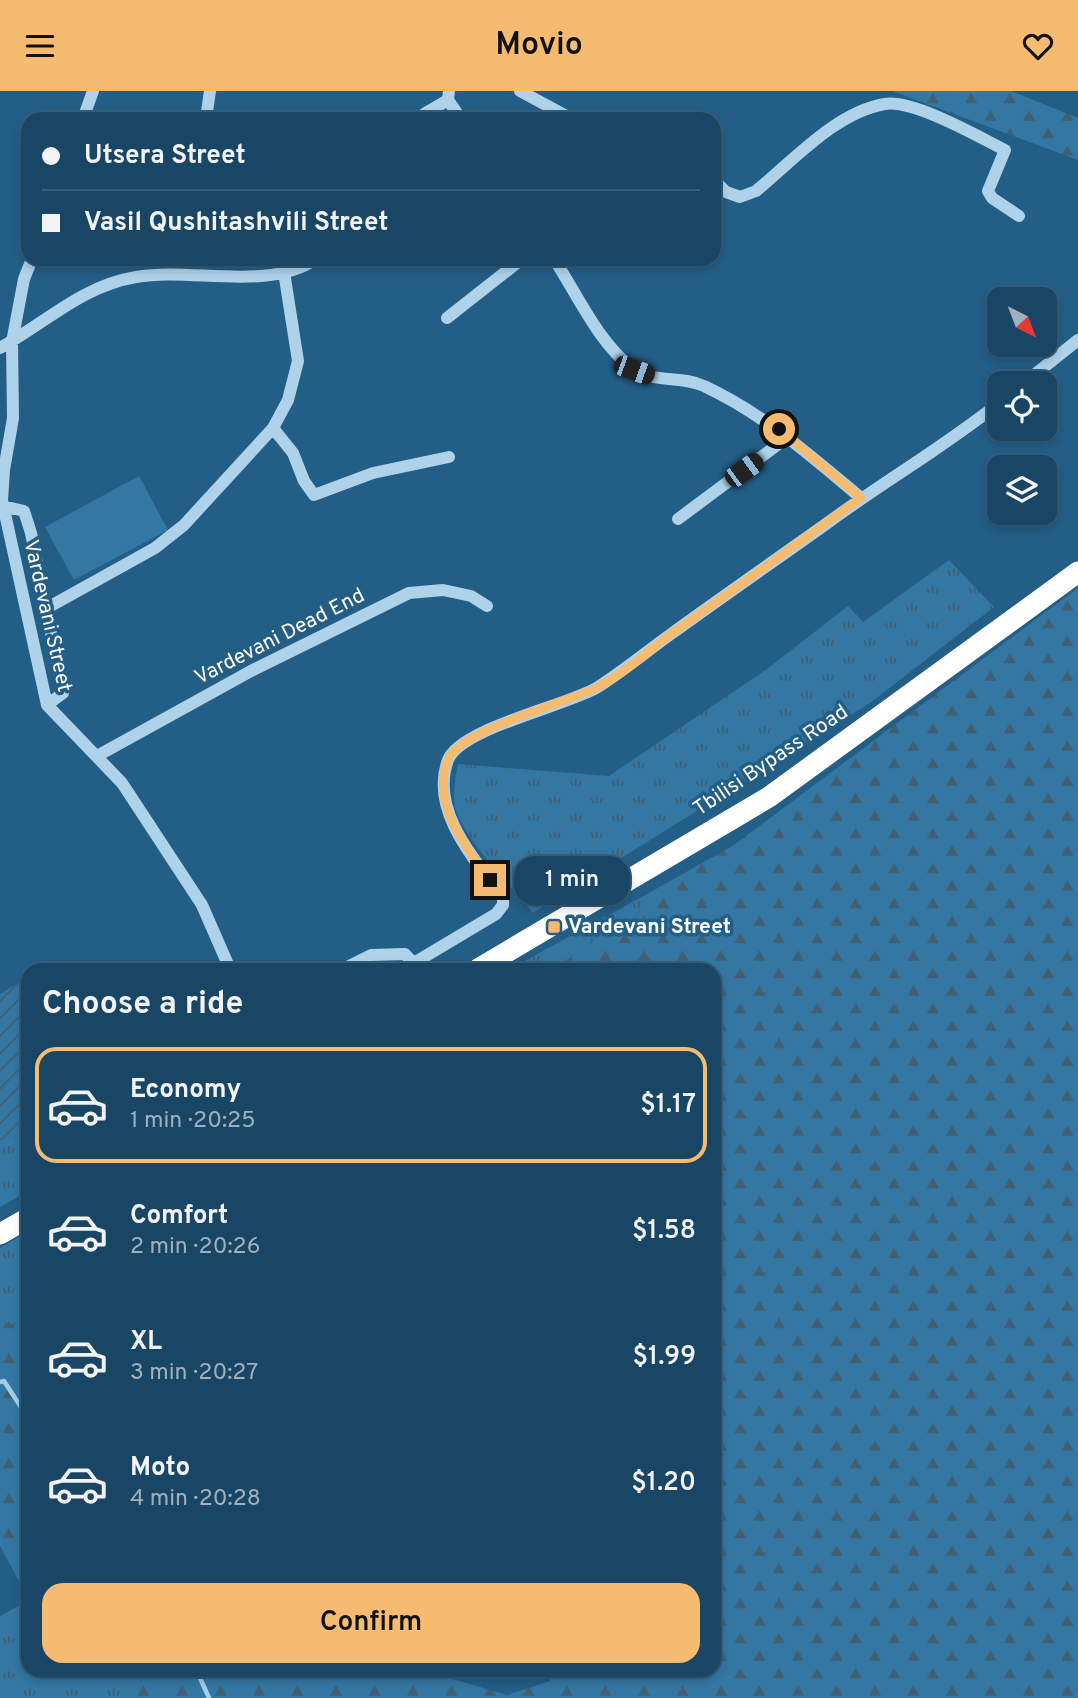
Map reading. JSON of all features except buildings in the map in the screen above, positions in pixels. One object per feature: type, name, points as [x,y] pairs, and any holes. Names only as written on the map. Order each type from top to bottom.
[{"type":"highway","name":"Tbilisi Bypass Road","points":[[488,963],[769,797],[1078,572]]},
{"type":"highway","points":[[0,1234],[21,1222]]},
{"type":"street","points":[[86,112],[93,91]]},
{"type":"street","points":[[207,112],[210,91]]},
{"type":"street","points":[[520,91],[559,112]]},
{"type":"street","points":[[429,112],[449,95],[458,112]]},
{"type":"street","points":[[721,188],[726,193],[740,197],[756,191],[844,120],[887,103],[925,111],[1005,150],[988,191],[992,198],[1019,216]]},
{"type":"street","name":"Vardevani Street","points":[[29,266],[6,345],[13,418],[4,470],[3,506],[47,705],[122,783],[202,905],[227,963]]},
{"type":"street","points":[[6,345],[94,288],[139,276],[220,277],[284,272],[299,266]]},
{"type":"street","points":[[447,318],[513,266]]},
{"type":"street","points":[[559,266],[612,349],[634,370],[653,377],[697,383],[728,397],[788,437],[861,498]]},
{"type":"street","points":[[47,608],[155,548],[184,525],[273,428],[288,400],[298,361],[284,272]]},
{"type":"street","points":[[1039,371],[1078,340]]},
{"type":"street","points":[[421,963],[496,914],[503,905],[503,897],[464,846],[450,816],[445,787],[448,760],[459,746],[494,728],[596,688],[861,498],[952,441],[987,413]]},
{"type":"street","points":[[273,428],[293,453],[304,481],[314,495],[373,473],[449,457]]},
{"type":"street","points":[[678,519],[788,437]]},
{"type":"street","points":[[3,506],[24,511],[47,608],[51,644],[63,693],[47,705]]},
{"type":"street","name":"Vardevani Dead End","points":[[97,756],[251,671],[409,593],[443,590],[471,596],[488,606]]},
{"type":"street","points":[[355,963],[371,955],[405,954],[413,963]]},
{"type":"green space","points":[[892,91],[1011,91],[1078,118],[1078,160]]},
{"type":"green space","points":[[139,476],[168,530],[74,580],[45,527]]},
{"type":"green space","points":[[949,560],[994,607],[870,703],[533,913],[481,852],[463,826],[454,801],[458,764],[609,776],[767,669],[848,606],[863,622]]},
{"type":"green space","points":[[1078,588],[1078,1698],[138,1698],[142,1677],[446,1677],[507,1695],[550,1681],[549,1677],[721,1677],[721,963],[563,963],[603,933],[631,925],[649,893],[734,845]]},
{"type":"green space","points":[[649,893],[631,925],[603,933],[563,963],[521,963]]},
{"type":"green space","points":[[21,981],[21,1136],[0,1140],[0,994]]},
{"type":"green space","points":[[21,1136],[21,1195],[0,1207],[0,1140]]},
{"type":"green space","points":[[21,1236],[21,1328],[0,1321],[0,1248]]},
{"type":"green space","points":[[0,1321],[21,1328],[21,1585],[0,1546]]},
{"type":"green space","points":[[21,1605],[21,1677],[142,1677],[138,1698],[0,1698],[0,1616]]},
{"type":"waterway","points":[[0,1382],[4,1381],[21,1407]]},
{"type":"waterway","points":[[200,1677],[209,1698]]},
{"type":"place","name":"Vardevani Street","points":[[554,927]]},
{"type":"route","points":[[490,880],[464,846],[450,816],[445,787],[448,760],[459,746],[494,728],[596,688],[861,498],[779,429]]}]
